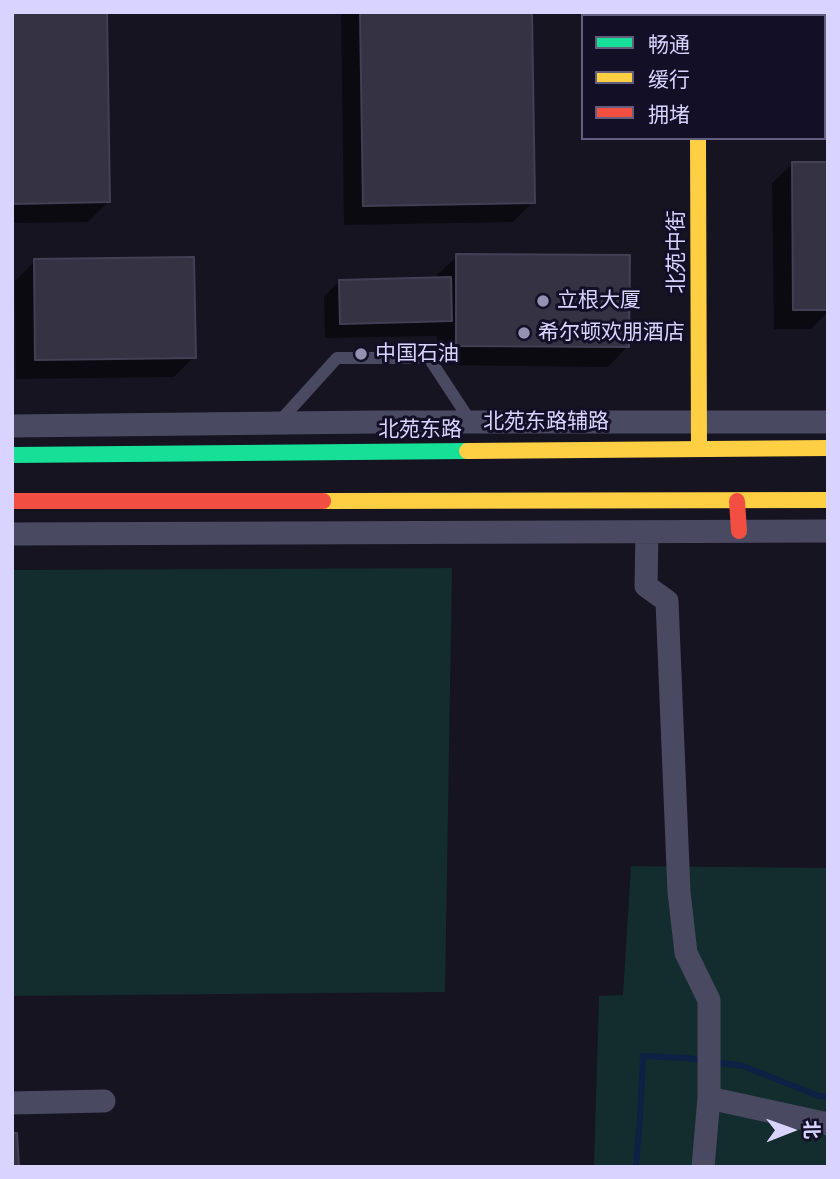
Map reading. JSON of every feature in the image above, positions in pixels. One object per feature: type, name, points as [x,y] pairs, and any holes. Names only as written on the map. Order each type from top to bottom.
[{"type":"main road","name":"北苑中街","points":[[698,140],[699,449]]},
{"type":"main road","name":"北苑东路","points":[[12,455],[828,448]]},
{"type":"main road","points":[[12,501],[828,500]]},
{"type":"main road","points":[[737,502],[739,531]]},
{"type":"street","name":"北苑东路辅路","points":[[12,426],[828,422]]},
{"type":"street","points":[[12,534],[828,531]]},
{"type":"street","points":[[647,532],[646,586],[667,601],[679,892],[686,953],[709,1000],[709,1087],[703,1167]]},
{"type":"street","points":[[709,1087],[828,1124]]},
{"type":"street","points":[[12,1103],[104,1101]]},
{"type":"lane","points":[[278,423],[337,358],[429,358],[471,422]]},
{"type":"green space","points":[[452,568],[445,992],[12,996],[12,570]]},
{"type":"green space","points":[[631,866],[828,868],[828,1167],[594,1167],[599,996],[623,995]]},
{"type":"building","points":[[12,12],[107,12],[110,202],[12,204]]},
{"type":"building","points":[[360,12],[532,12],[535,203],[363,206]]},
{"type":"building","points":[[776,12],[809,12],[809,14]]},
{"type":"building","points":[[792,162],[828,162],[828,310],[793,310]]},
{"type":"building","name":"立根大厦","points":[[456,254],[630,255],[629,347],[456,346]]},
{"type":"building","points":[[194,257],[196,358],[35,360],[34,259]]},
{"type":"building","points":[[451,277],[452,321],[340,324],[339,280]]},
{"type":"building","points":[[12,1133],[17,1133],[19,1167],[12,1167]]},
{"type":"waterway","points":[[636,1167],[643,1056],[686,1058],[743,1066],[819,1096],[828,1097]]},
{"type":"traffic: fast","points":[[12,455],[467,451]]},
{"type":"traffic: slow","points":[[698,140],[699,449]]},
{"type":"traffic: slow","points":[[467,451],[828,448]]},
{"type":"traffic: slow","points":[[323,501],[828,500]]},
{"type":"traffic: jam","points":[[12,501],[323,501]]},
{"type":"traffic: jam","points":[[737,501],[739,531]]},
{"type":"place","name":"立根大厦","points":[[543,301]]},
{"type":"place","name":"希尔顿欢朋酒店","points":[[524,333]]},
{"type":"place","name":"中国石油","points":[[361,354]]}]
